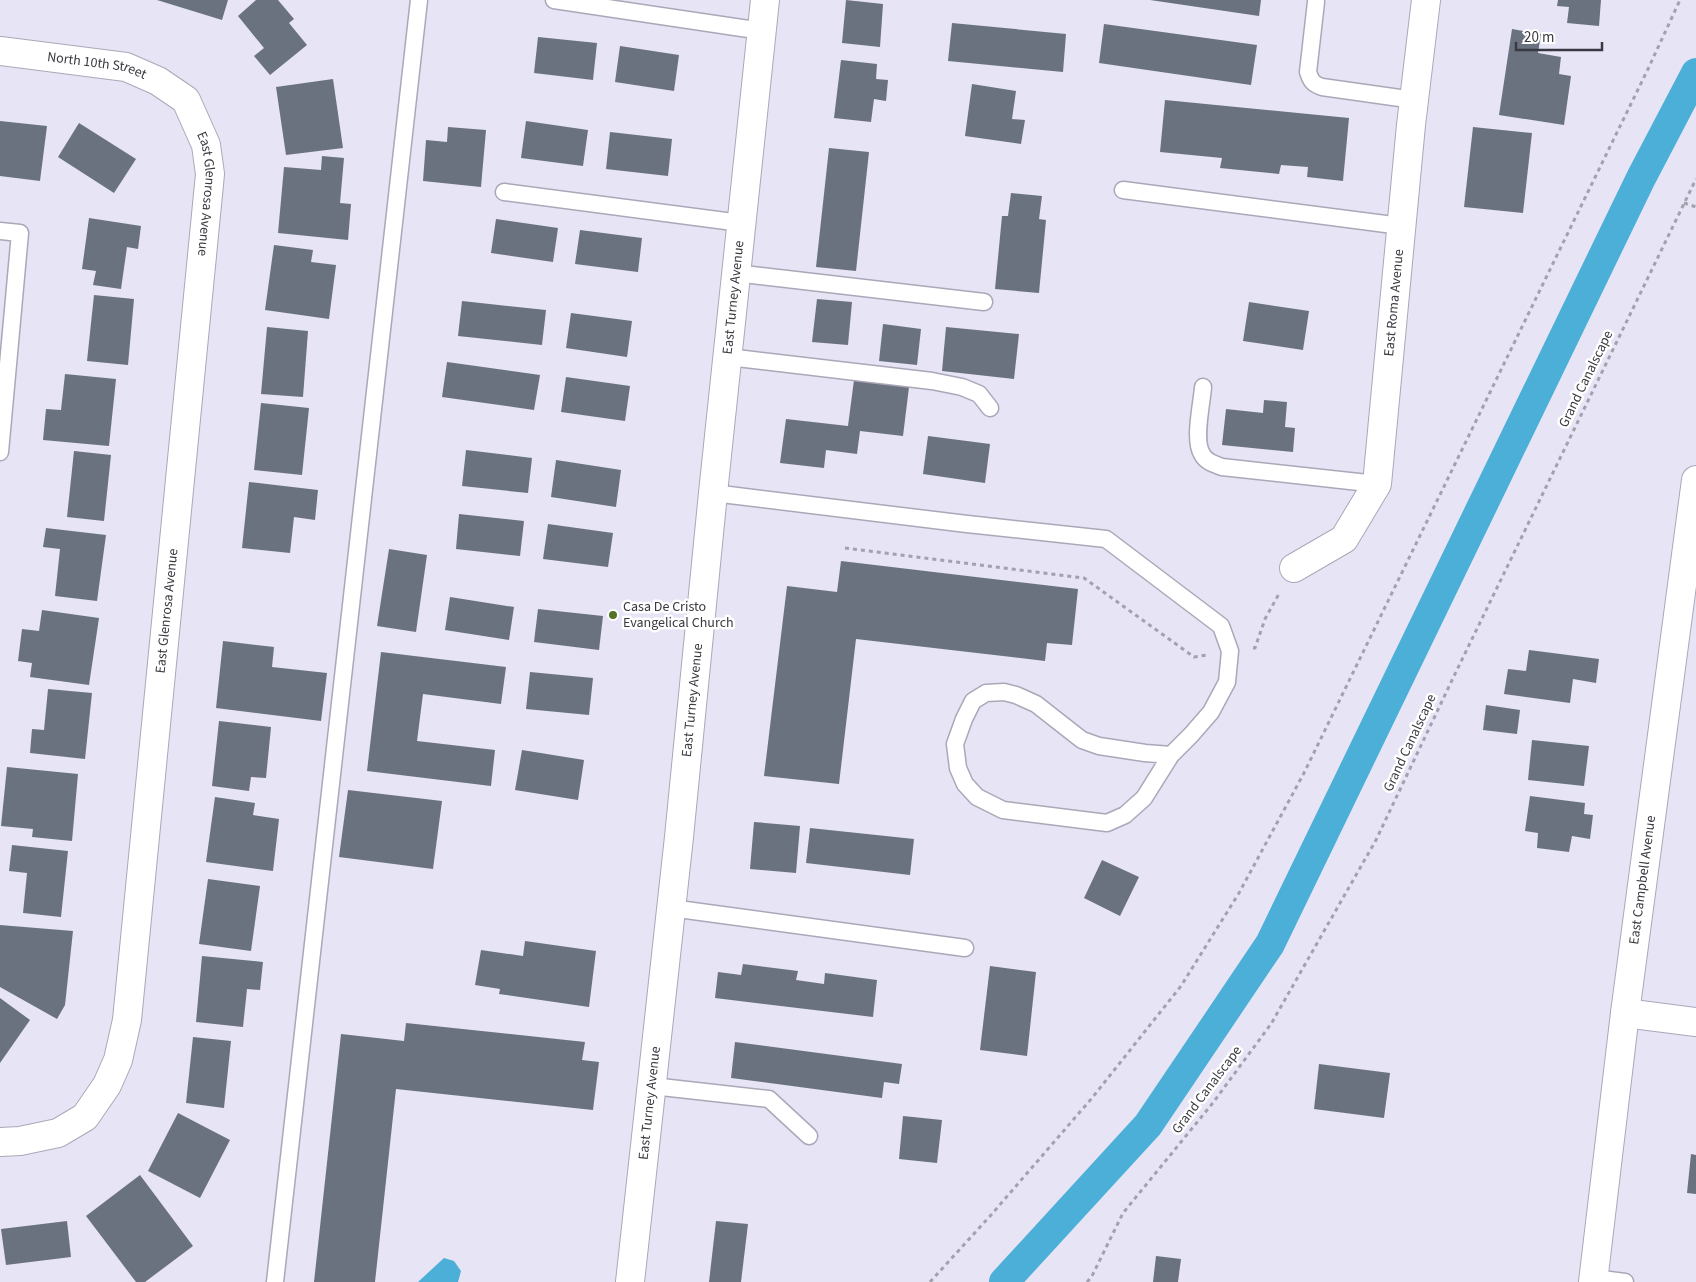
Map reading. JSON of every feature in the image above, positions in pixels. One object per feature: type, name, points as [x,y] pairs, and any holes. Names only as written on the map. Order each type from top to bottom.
[{"type":"street","name":"East Turney Avenue","points":[[630,1282],[672,908],[740,223],[765,0]]},
{"type":"street","name":"East Roma Avenue","points":[[1294,568],[1344,540],[1377,484],[1414,100],[1426,0]]},
{"type":"street","name":"North 10th Street","points":[[0,51],[126,67],[158,82],[186,100]]},
{"type":"street","name":"East Glenrosa Avenue","points":[[0,1142],[20,1141],[58,1133],[85,1117],[107,1085],[118,1060],[127,1020],[210,174],[206,145],[186,100]]},
{"type":"street","name":"East Campbell Avenue","points":[[1594,1280],[1625,1013],[1696,480]]},
{"type":"street","points":[[1625,1013],[1696,1022]]},
{"type":"lane","points":[[275,1282],[419,0]]},
{"type":"lane","points":[[554,0],[762,30]]},
{"type":"lane","points":[[1316,2],[1308,72],[1311,80],[1316,85],[1414,100]]},
{"type":"lane","points":[[1123,190],[1402,226]]},
{"type":"lane","points":[[504,192],[740,223]]},
{"type":"lane","points":[[0,231],[20,233],[0,452]]},
{"type":"lane","points":[[735,273],[984,302]]},
{"type":"lane","points":[[728,358],[932,381],[962,387],[980,394],[990,408]]},
{"type":"lane","points":[[1203,387],[1198,440],[1201,454],[1210,463],[1222,467],[1377,484]]},
{"type":"lane","points":[[713,493],[1106,539],[1222,626],[1230,651],[1227,682],[1211,712],[1171,755],[1144,798],[1125,815],[1107,823],[1003,810],[977,797],[965,784],[958,768],[955,744],[964,719],[973,701],[986,693],[1004,692],[1036,704],[1082,740],[1099,746],[1171,755]]},
{"type":"lane","points":[[672,908],[965,948]]},
{"type":"lane","points":[[652,1086],[769,1099],[809,1136]]},
{"type":"lane","points":[[1594,1280],[1625,1282]]},
{"type":"path","points":[[930,1282],[991,1215],[1098,1091],[1181,986],[1239,893],[1304,773],[1680,0]]},
{"type":"path","name":"Grand Canalscape","points":[[1087,1282],[1092,1276],[1123,1214],[1212,1104],[1271,1024],[1376,840],[1696,179]]},
{"type":"path","points":[[1684,204],[1696,207]]},
{"type":"path","points":[[845,548],[1084,578],[1194,657],[1255,648],[1265,619],[1294,568]]},
{"type":"water","points":[[444,1258],[454,1261],[461,1271],[458,1282],[418,1282]]},
{"type":"building","points":[[157,0],[228,0],[222,20]]},
{"type":"building","points":[[256,0],[278,0],[294,19],[289,23],[307,45],[270,75],[254,56],[264,48],[238,16]]},
{"type":"building","points":[[846,0],[883,4],[880,47],[842,43]]},
{"type":"building","points":[[1150,0],[1261,0],[1259,16]]},
{"type":"building","points":[[1558,0],[1601,0],[1599,26],[1567,23],[1569,7],[1557,6]]},
{"type":"building","points":[[952,23],[1066,34],[1063,72],[948,61]]},
{"type":"building","points":[[1104,24],[1257,45],[1251,85],[1099,63]]},
{"type":"building","points":[[1512,29],[1541,34],[1538,53],[1561,57],[1559,74],[1571,76],[1564,125],[1499,115]]},
{"type":"building","points":[[538,37],[597,43],[593,80],[534,73]]},
{"type":"building","points":[[620,46],[679,55],[674,91],[615,82]]},
{"type":"building","points":[[841,60],[877,64],[876,79],[888,80],[886,101],[874,99],[871,122],[834,118]]},
{"type":"building","points":[[333,79],[343,148],[286,155],[276,87]]},
{"type":"building","points":[[972,84],[1016,91],[1012,119],[1025,120],[1021,144],[965,136]]},
{"type":"building","points":[[1165,100],[1349,118],[1343,181],[1307,177],[1308,167],[1281,165],[1279,174],[1220,168],[1222,158],[1160,152]]},
{"type":"building","points":[[0,121],[47,126],[40,181],[0,176]]},
{"type":"building","points":[[526,121],[588,130],[583,166],[521,158]]},
{"type":"building","points":[[79,123],[136,159],[114,193],[58,157]]},
{"type":"building","points":[[448,127],[486,130],[481,187],[423,181],[426,140],[447,142]]},
{"type":"building","points":[[1473,127],[1532,133],[1523,213],[1464,207]]},
{"type":"building","points":[[610,132],[672,139],[668,176],[606,169]]},
{"type":"building","points":[[829,148],[869,152],[856,271],[816,267]]},
{"type":"building","points":[[322,156],[344,158],[340,203],[351,204],[348,240],[278,233],[284,167],[321,170]]},
{"type":"building","points":[[1011,193],[1042,196],[1039,219],[1046,220],[1039,293],[995,289],[1002,216],[1008,216]]},
{"type":"building","points":[[89,218],[141,226],[138,249],[127,247],[121,289],[93,285],[96,271],[82,269]]},
{"type":"building","points":[[496,219],[558,228],[553,262],[491,253]]},
{"type":"building","points":[[580,230],[642,238],[638,272],[575,264]]},
{"type":"building","points":[[274,245],[313,250],[311,262],[336,265],[329,319],[265,310]]},
{"type":"building","points":[[94,295],[134,299],[128,365],[87,361]]},
{"type":"building","points":[[817,299],[852,302],[848,345],[812,342]]},
{"type":"building","points":[[462,301],[546,310],[542,345],[458,336]]},
{"type":"building","points":[[1249,302],[1309,311],[1303,350],[1243,341]]},
{"type":"building","points":[[571,313],[632,321],[627,357],[566,348]]},
{"type":"building","points":[[883,324],[921,329],[917,365],[879,361]]},
{"type":"building","points":[[267,327],[308,331],[303,397],[261,394]]},
{"type":"building","points":[[946,327],[1019,334],[1014,379],[942,371]]},
{"type":"building","points":[[447,362],[540,375],[534,410],[442,397]]},
{"type":"building","points":[[65,374],[116,379],[109,446],[43,440],[46,409],[61,410]]},
{"type":"building","points":[[566,377],[630,386],[625,421],[561,412]]},
{"type":"building","points":[[854,380],[909,387],[903,436],[860,431],[857,454],[826,450],[824,468],[780,463],[786,419],[848,426]]},
{"type":"building","points":[[1264,400],[1287,402],[1285,427],[1295,428],[1293,452],[1222,445],[1226,409],[1263,413]]},
{"type":"building","points":[[261,403],[309,408],[302,475],[254,470]]},
{"type":"building","points":[[928,436],[990,444],[985,483],[923,474]]},
{"type":"building","points":[[466,450],[532,458],[528,493],[462,486]]},
{"type":"building","points":[[74,451],[111,455],[104,521],[67,517]]},
{"type":"building","points":[[556,460],[621,470],[616,507],[551,497]]},
{"type":"building","points":[[249,482],[318,490],[315,520],[294,517],[290,553],[242,548]]},
{"type":"building","points":[[459,514],[524,521],[520,556],[456,549]]},
{"type":"building","points":[[548,524],[613,533],[608,567],[543,559]]},
{"type":"building","points":[[46,528],[106,535],[97,601],[55,596],[60,549],[43,547]]},
{"type":"building","points":[[389,549],[427,555],[416,632],[377,626]]},
{"type":"building","points":[[841,561],[1078,589],[1072,645],[1047,643],[1045,661],[856,639],[839,784],[764,776],[787,586],[837,592]]},
{"type":"building","points":[[450,597],[514,607],[509,640],[445,630]]},
{"type":"building","points":[[538,609],[603,616],[599,650],[534,642]]},
{"type":"building","points":[[42,610],[99,618],[89,685],[30,677],[32,663],[18,661],[22,629],[39,631]]},
{"type":"building","points":[[223,641],[274,647],[272,667],[327,673],[321,721],[216,708]]},
{"type":"building","points":[[1529,650],[1599,659],[1596,683],[1573,679],[1570,703],[1504,694],[1508,669],[1526,671]]},
{"type":"building","points":[[381,652],[506,667],[501,704],[423,694],[417,741],[495,750],[491,786],[367,771]]},
{"type":"building","points":[[530,672],[593,678],[589,715],[526,709]]},
{"type":"building","points":[[48,689],[92,693],[85,759],[30,753],[32,729],[44,730]]},
{"type":"building","points":[[1486,705],[1520,710],[1517,734],[1483,730]]},
{"type":"building","points":[[219,721],[271,727],[266,778],[251,777],[249,791],[212,786]]},
{"type":"building","points":[[1532,740],[1589,746],[1584,786],[1528,780]]},
{"type":"building","points":[[522,750],[584,760],[578,800],[515,790]]},
{"type":"building","points":[[7,767],[78,774],[72,841],[32,837],[33,829],[1,826]]},
{"type":"building","points":[[348,790],[442,801],[433,869],[339,857]]},
{"type":"building","points":[[1530,796],[1585,803],[1584,814],[1593,815],[1590,839],[1572,836],[1569,852],[1537,848],[1538,833],[1525,831]]},
{"type":"building","points":[[215,797],[255,803],[253,815],[279,819],[273,871],[206,862]]},
{"type":"building","points":[[754,822],[800,826],[796,873],[750,869]]},
{"type":"building","points":[[810,828],[914,839],[910,875],[806,863]]},
{"type":"building","points":[[12,845],[68,851],[61,917],[23,913],[27,873],[9,871]]},
{"type":"building","points":[[1102,860],[1139,877],[1120,916],[1084,898]]},
{"type":"building","points":[[208,879],[260,886],[251,951],[199,944]]},
{"type":"building","points":[[0,925],[73,931],[65,1005],[57,1019],[0,987]]},
{"type":"building","points":[[525,941],[596,951],[589,1007],[499,994],[500,989],[475,985],[481,950],[523,956]]},
{"type":"building","points":[[202,956],[263,962],[260,990],[247,989],[243,1027],[196,1022]]},
{"type":"building","points":[[743,964],[798,971],[796,980],[824,984],[825,973],[877,980],[873,1017],[715,998],[718,972],[741,975]]},
{"type":"building","points":[[990,966],[1036,972],[1027,1056],[980,1050]]},
{"type":"building","points":[[0,998],[30,1020],[0,1063]]},
{"type":"building","points":[[406,1023],[585,1042],[582,1060],[599,1062],[593,1110],[396,1089],[375,1282],[314,1282],[341,1034],[404,1041]]},
{"type":"building","points":[[193,1037],[231,1041],[224,1108],[186,1103]]},
{"type":"building","points":[[735,1042],[902,1064],[899,1084],[884,1082],[882,1098],[731,1078]]},
{"type":"building","points":[[1319,1064],[1390,1073],[1384,1118],[1314,1109]]},
{"type":"building","points":[[178,1113],[230,1140],[200,1198],[148,1171]]},
{"type":"building","points":[[903,1116],[942,1120],[937,1163],[899,1159]]},
{"type":"building","points":[[1691,1154],[1696,1155],[1696,1194],[1687,1193]]},
{"type":"building","points":[[140,1175],[193,1246],[145,1282],[136,1282],[86,1216]]},
{"type":"building","points":[[67,1221],[71,1257],[6,1265],[1,1229]]},
{"type":"building","points":[[716,1221],[748,1224],[741,1282],[709,1282]]},
{"type":"building","points":[[1156,1256],[1181,1259],[1178,1282],[1153,1282]]},
{"type":"waterway","points":[[1004,1282],[1148,1125],[1270,944],[1641,178],[1696,73]]},
{"type":"place","name":"Casa De Cristo Evangelical Church","points":[[613,615]]}]
